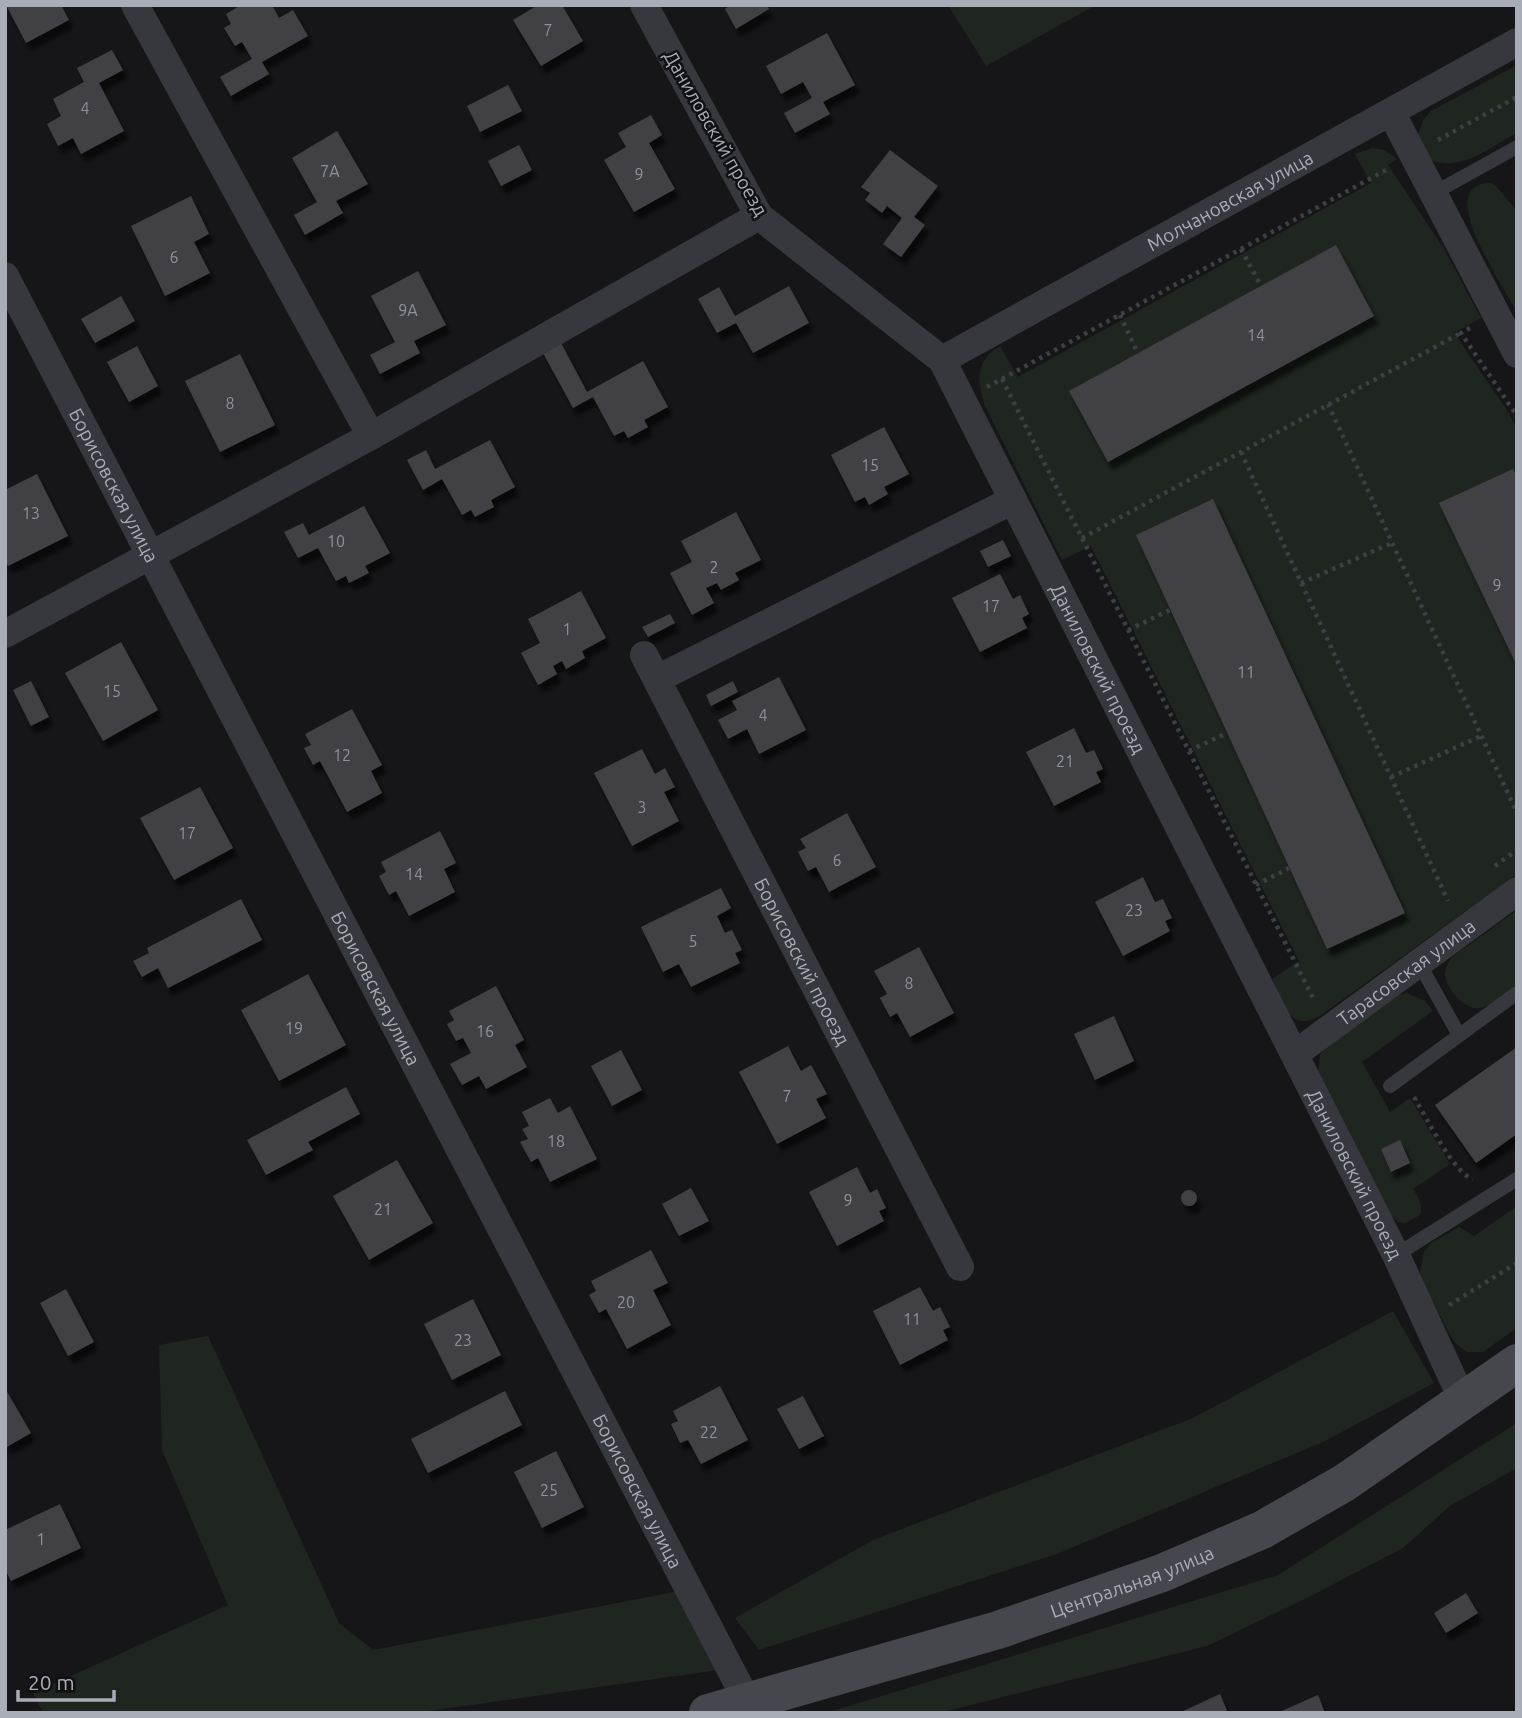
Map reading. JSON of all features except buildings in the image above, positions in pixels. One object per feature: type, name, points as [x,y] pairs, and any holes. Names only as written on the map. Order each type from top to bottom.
[{"type":"street","points":[[135,5],[371,436]]},
{"type":"street","name":"Даниловский проезд","points":[[644,5],[759,216],[942,360],[1396,1255],[1463,1401]]},
{"type":"street","name":"Молчановская улица","points":[[942,360],[1517,43]]},
{"type":"street","points":[[1391,112],[1517,354]]},
{"type":"street","points":[[5,634],[371,436],[759,216]]},
{"type":"street","name":"Борисовская улица","points":[[5,276],[747,1701]]},
{"type":"street","name":"Борисовский проезд","points":[[960,1267],[651,667],[1013,500]]},
{"type":"street","name":"Тарасовская улица","points":[[1295,1054],[1517,891]]},
{"type":"street","name":"Центральная улица","points":[[708,1713],[998,1630],[1162,1573],[1273,1524],[1344,1483],[1517,1363]]},
{"type":"lane","points":[[1434,193],[1517,147]]},
{"type":"lane","points":[[1419,963],[1459,1035]]},
{"type":"lane","points":[[1390,1086],[1517,993]]},
{"type":"lane","points":[[1396,1255],[1517,1179]]},
{"type":"path","points":[[1433,143],[1517,97]]},
{"type":"path","points":[[962,400],[1396,164]]},
{"type":"path","points":[[1241,248],[1261,286]]},
{"type":"path","points":[[1120,315],[1138,354]]},
{"type":"path","points":[[1082,538],[1478,324]]},
{"type":"path","points":[[1461,333],[1517,416]]},
{"type":"path","points":[[1002,379],[1314,1000]]},
{"type":"path","points":[[1328,404],[1517,813]]},
{"type":"path","points":[[1241,452],[1448,901]]},
{"type":"path","points":[[1301,583],[1392,543]]},
{"type":"path","points":[[1128,630],[1170,610]]},
{"type":"path","points":[[1189,751],[1227,733]]},
{"type":"path","points":[[1391,777],[1481,736]]},
{"type":"path","points":[[1256,885],[1289,868]]},
{"type":"path","points":[[1425,1092],[1415,1099],[1456,1164],[1465,1177],[1472,1180],[1481,1177]]},
{"type":"path","points":[[1425,1320],[1517,1263]]},
{"type":"shaded area","points":[[948,5],[1096,5],[986,66]]},
{"type":"shaded area","points":[[1517,65],[1517,133],[1465,160],[1442,163],[1431,160],[1417,136],[1424,119],[1431,111]]},
{"type":"shaded area","points":[[1372,148],[1384,150],[1397,159],[1388,165],[1443,247],[1481,318],[1454,333],[1509,413],[1517,430],[1517,874],[1320,1016],[1301,1021],[1288,1013],[1272,979],[1299,961],[1091,546],[1062,560],[984,404],[980,371],[986,357],[1000,346],[1018,377],[1371,183],[1355,154]]},
{"type":"shaded area","points":[[1491,183],[1517,211],[1516,311],[1488,261],[1469,218],[1468,200],[1474,188]]},
{"type":"shaded area","points":[[1517,910],[1517,984],[1485,1007],[1468,1006],[1451,991],[1445,972],[1448,964],[1452,957]]},
{"type":"shaded area","points":[[1407,993],[1425,1001],[1433,1011],[1362,1062],[1390,1112],[1410,1098],[1450,1164],[1413,1189],[1420,1202],[1421,1211],[1420,1215],[1406,1223],[1398,1222],[1392,1217],[1318,1074],[1320,1055],[1327,1046],[1399,995]]},
{"type":"shaded area","points":[[1517,1206],[1517,1328],[1483,1352],[1467,1352],[1454,1342],[1422,1282],[1420,1272],[1424,1252],[1431,1243],[1459,1227],[1474,1236]]},
{"type":"shaded area","points":[[1393,1311],[1434,1383],[1325,1441],[1057,1554],[759,1650],[735,1618],[873,1540],[1193,1418]]},
{"type":"shaded area","points":[[208,1336],[339,1623],[373,1650],[674,1592],[719,1670],[414,1713],[43,1713],[33,1693],[228,1605],[162,1450],[159,1345]]},
{"type":"shaded area","points":[[1517,1423],[1517,1468],[1450,1506],[1403,1548],[1207,1646],[939,1713],[826,1713],[1278,1575]]}]
